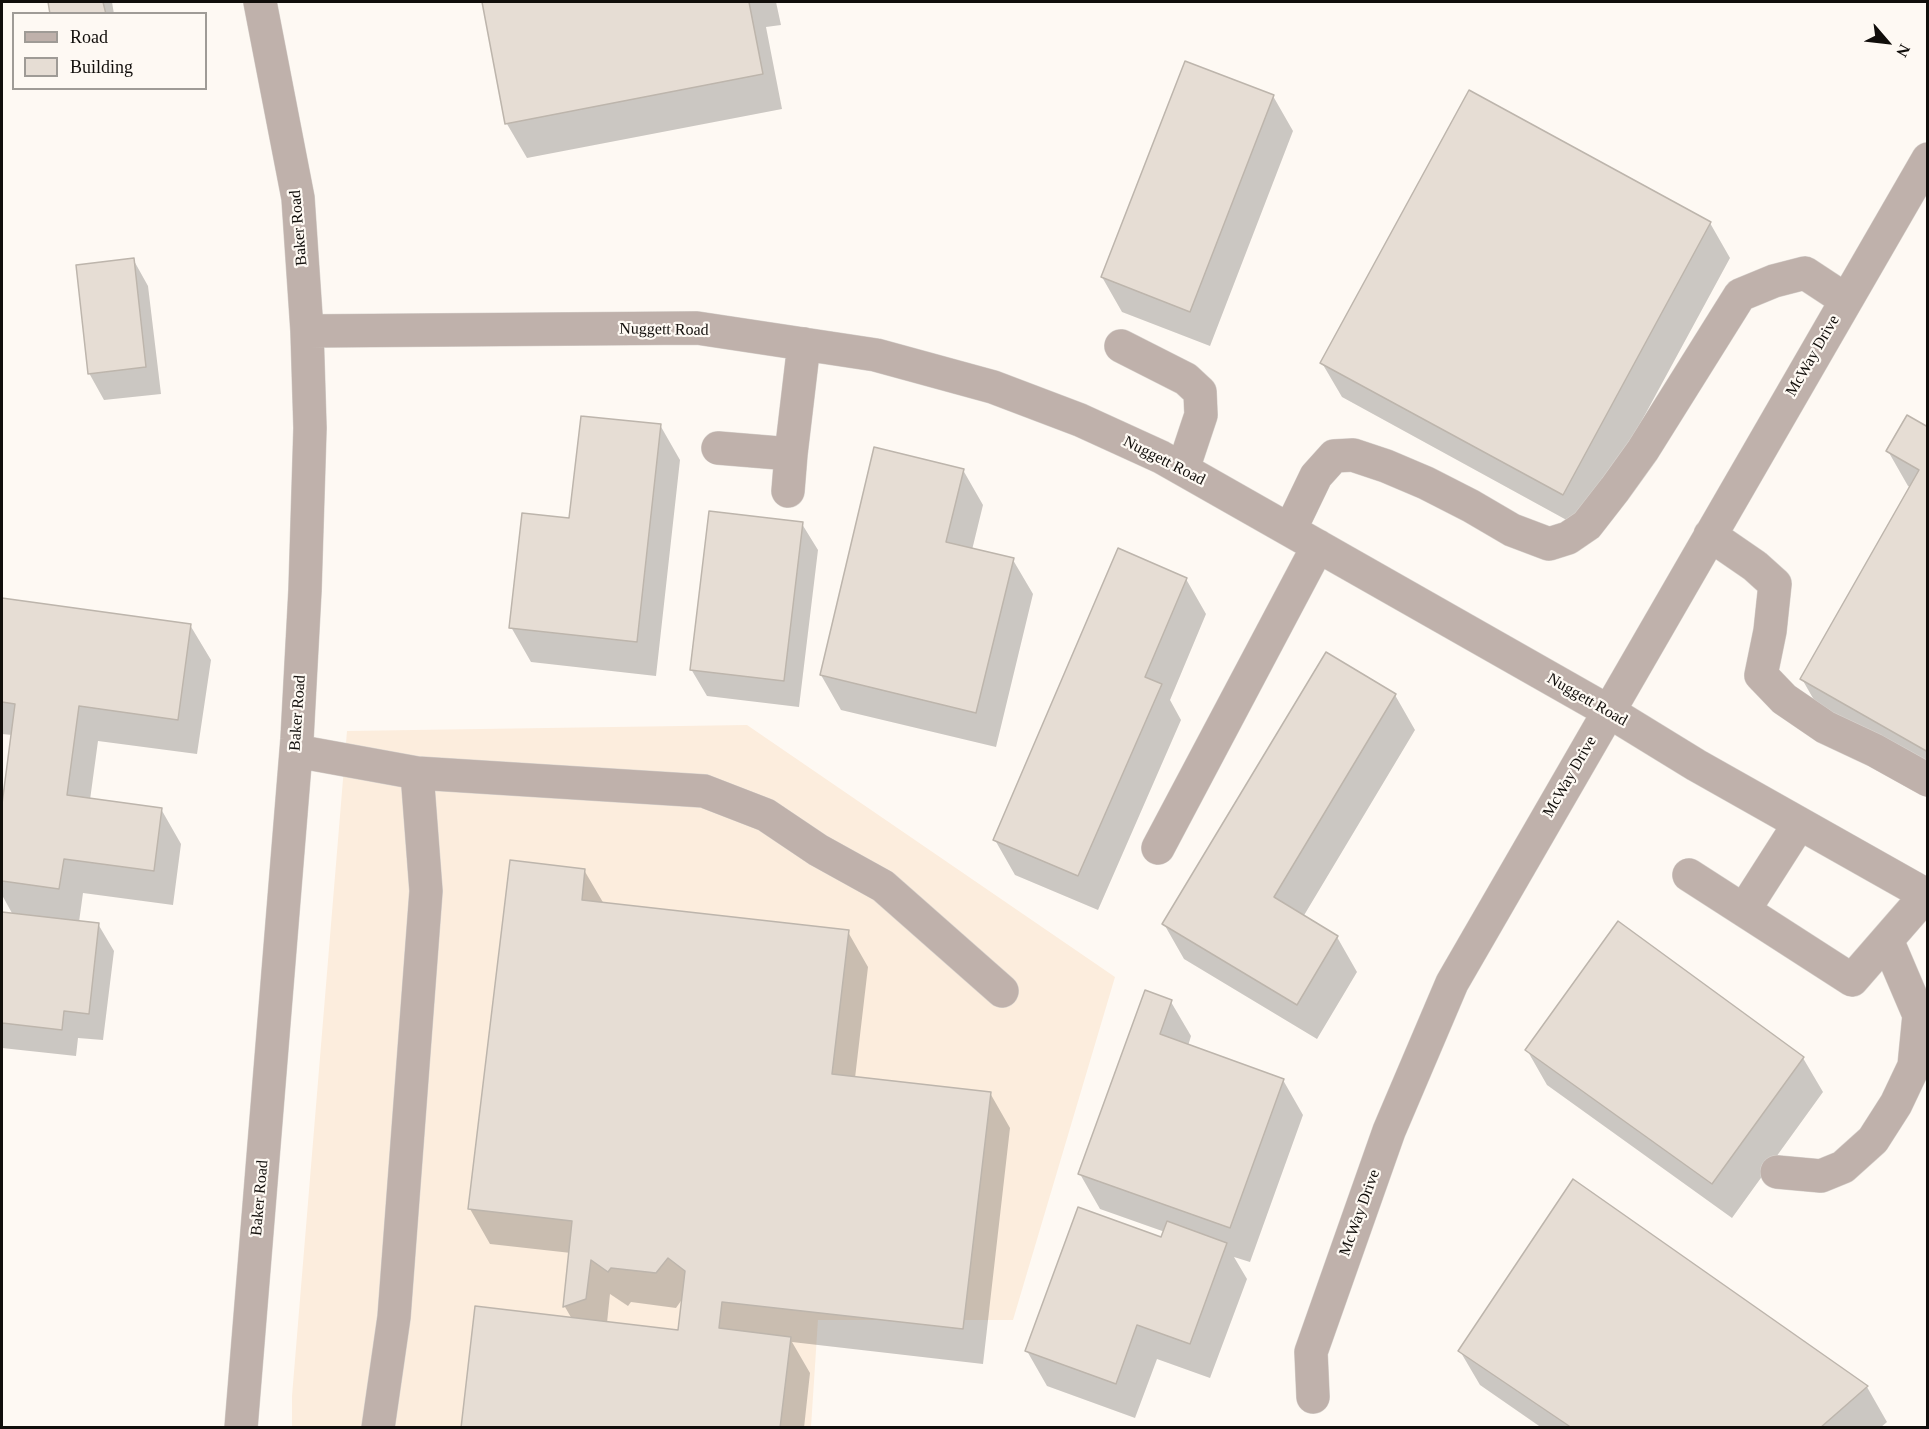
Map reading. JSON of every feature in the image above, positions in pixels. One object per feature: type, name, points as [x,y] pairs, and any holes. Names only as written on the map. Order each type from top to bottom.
[{"type":"street","name":"Baker Road","points":[[241,1428],[296,751],[305,590],[310,428],[307,331],[298,198],[260,2]]},
{"type":"street","name":"McWay Drive","points":[[1313,1396],[1311,1352],[1389,1131],[1452,983],[1928,159]]},
{"type":"street","points":[[1158,848],[1304,538],[1316,476],[1334,456],[1353,455],[1386,466],[1426,483],[1512,530],[1549,544],[1568,538],[1587,525],[1621,482],[1740,295],[1774,280],[1805,273],[1846,300]]},
{"type":"street","name":"Nuggett Road","points":[[307,331],[697,328],[876,355],[993,387],[1080,420],[1161,456],[1927,896]]},
{"type":"street","points":[[788,491],[804,344]]},
{"type":"street","points":[[1121,346],[1186,379],[1200,392],[1202,415],[1183,469]]},
{"type":"street","points":[[717,448],[791,454]]},
{"type":"street","points":[[1710,535],[1755,566],[1775,585],[1770,631],[1761,675],[1784,699],[1825,727],[1874,750],[1928,780]]},
{"type":"street","points":[[296,751],[417,773],[704,791],[766,815],[818,850],[883,886],[1002,991]]},
{"type":"street","points":[[378,1428],[394,1317],[426,891],[417,773]]},
{"type":"street","points":[[1744,910],[1800,824]]},
{"type":"street","points":[[1689,875],[1852,980],[1927,896]]},
{"type":"street","points":[[1777,1172],[1821,1176],[1842,1167],[1873,1140],[1896,1104],[1914,1066],[1919,1015],[1887,940]]},
{"type":"shaded area","points":[[747,725],[1115,977],[1013,1320],[818,1320],[811,1427],[292,1428],[292,1396],[347,731]]},
{"type":"building","points":[[48,2],[103,2],[106,12],[50,12]]},
{"type":"building","points":[[482,2],[749,2],[763,74],[505,124]]},
{"type":"building","points":[[1185,61],[1274,95],[1190,312],[1101,277]]},
{"type":"building","points":[[1469,90],[1711,222],[1563,495],[1320,363]]},
{"type":"building","points":[[134,258],[146,367],[88,374],[76,265]]},
{"type":"building","points":[[1907,415],[1928,427],[1928,752],[1800,679],[1919,470],[1886,451]]},
{"type":"building","points":[[581,416],[661,424],[637,642],[509,628],[522,513],[569,518]]},
{"type":"building","points":[[874,447],[964,469],[946,542],[1014,558],[976,713],[820,675]]},
{"type":"building","points":[[709,511],[803,522],[784,681],[690,670]]},
{"type":"building","points":[[1118,548],[1187,578],[1145,677],[1162,684],[1078,876],[993,840]]},
{"type":"building","points":[[2,598],[191,624],[178,720],[79,706],[67,795],[162,808],[154,871],[64,859],[59,889],[2,881],[2,804],[15,704],[2,702]]},
{"type":"building","points":[[1326,652],[1396,694],[1274,897],[1338,936],[1297,1005],[1162,924]]},
{"type":"building","points":[[510,860],[585,869],[582,900],[849,930],[832,1074],[991,1092],[963,1329],[722,1302],[719,1328],[791,1337],[780,1428],[461,1428],[475,1306],[678,1330],[685,1271],[668,1258],[656,1273],[611,1268],[608,1272],[591,1260],[586,1299],[563,1307],[572,1221],[468,1209]]},
{"type":"building","points":[[2,912],[99,923],[89,1014],[64,1011],[62,1030],[2,1023]]},
{"type":"building","points":[[1618,921],[1804,1057],[1712,1184],[1525,1050]]},
{"type":"building","points":[[1145,990],[1172,1000],[1160,1034],[1284,1079],[1230,1228],[1078,1174]]},
{"type":"building","points":[[1573,1179],[1868,1386],[1820,1428],[1572,1428],[1458,1351]]},
{"type":"building","points":[[1078,1207],[1161,1237],[1167,1221],[1227,1243],[1190,1344],[1137,1325],[1116,1384],[1025,1351]]}]
